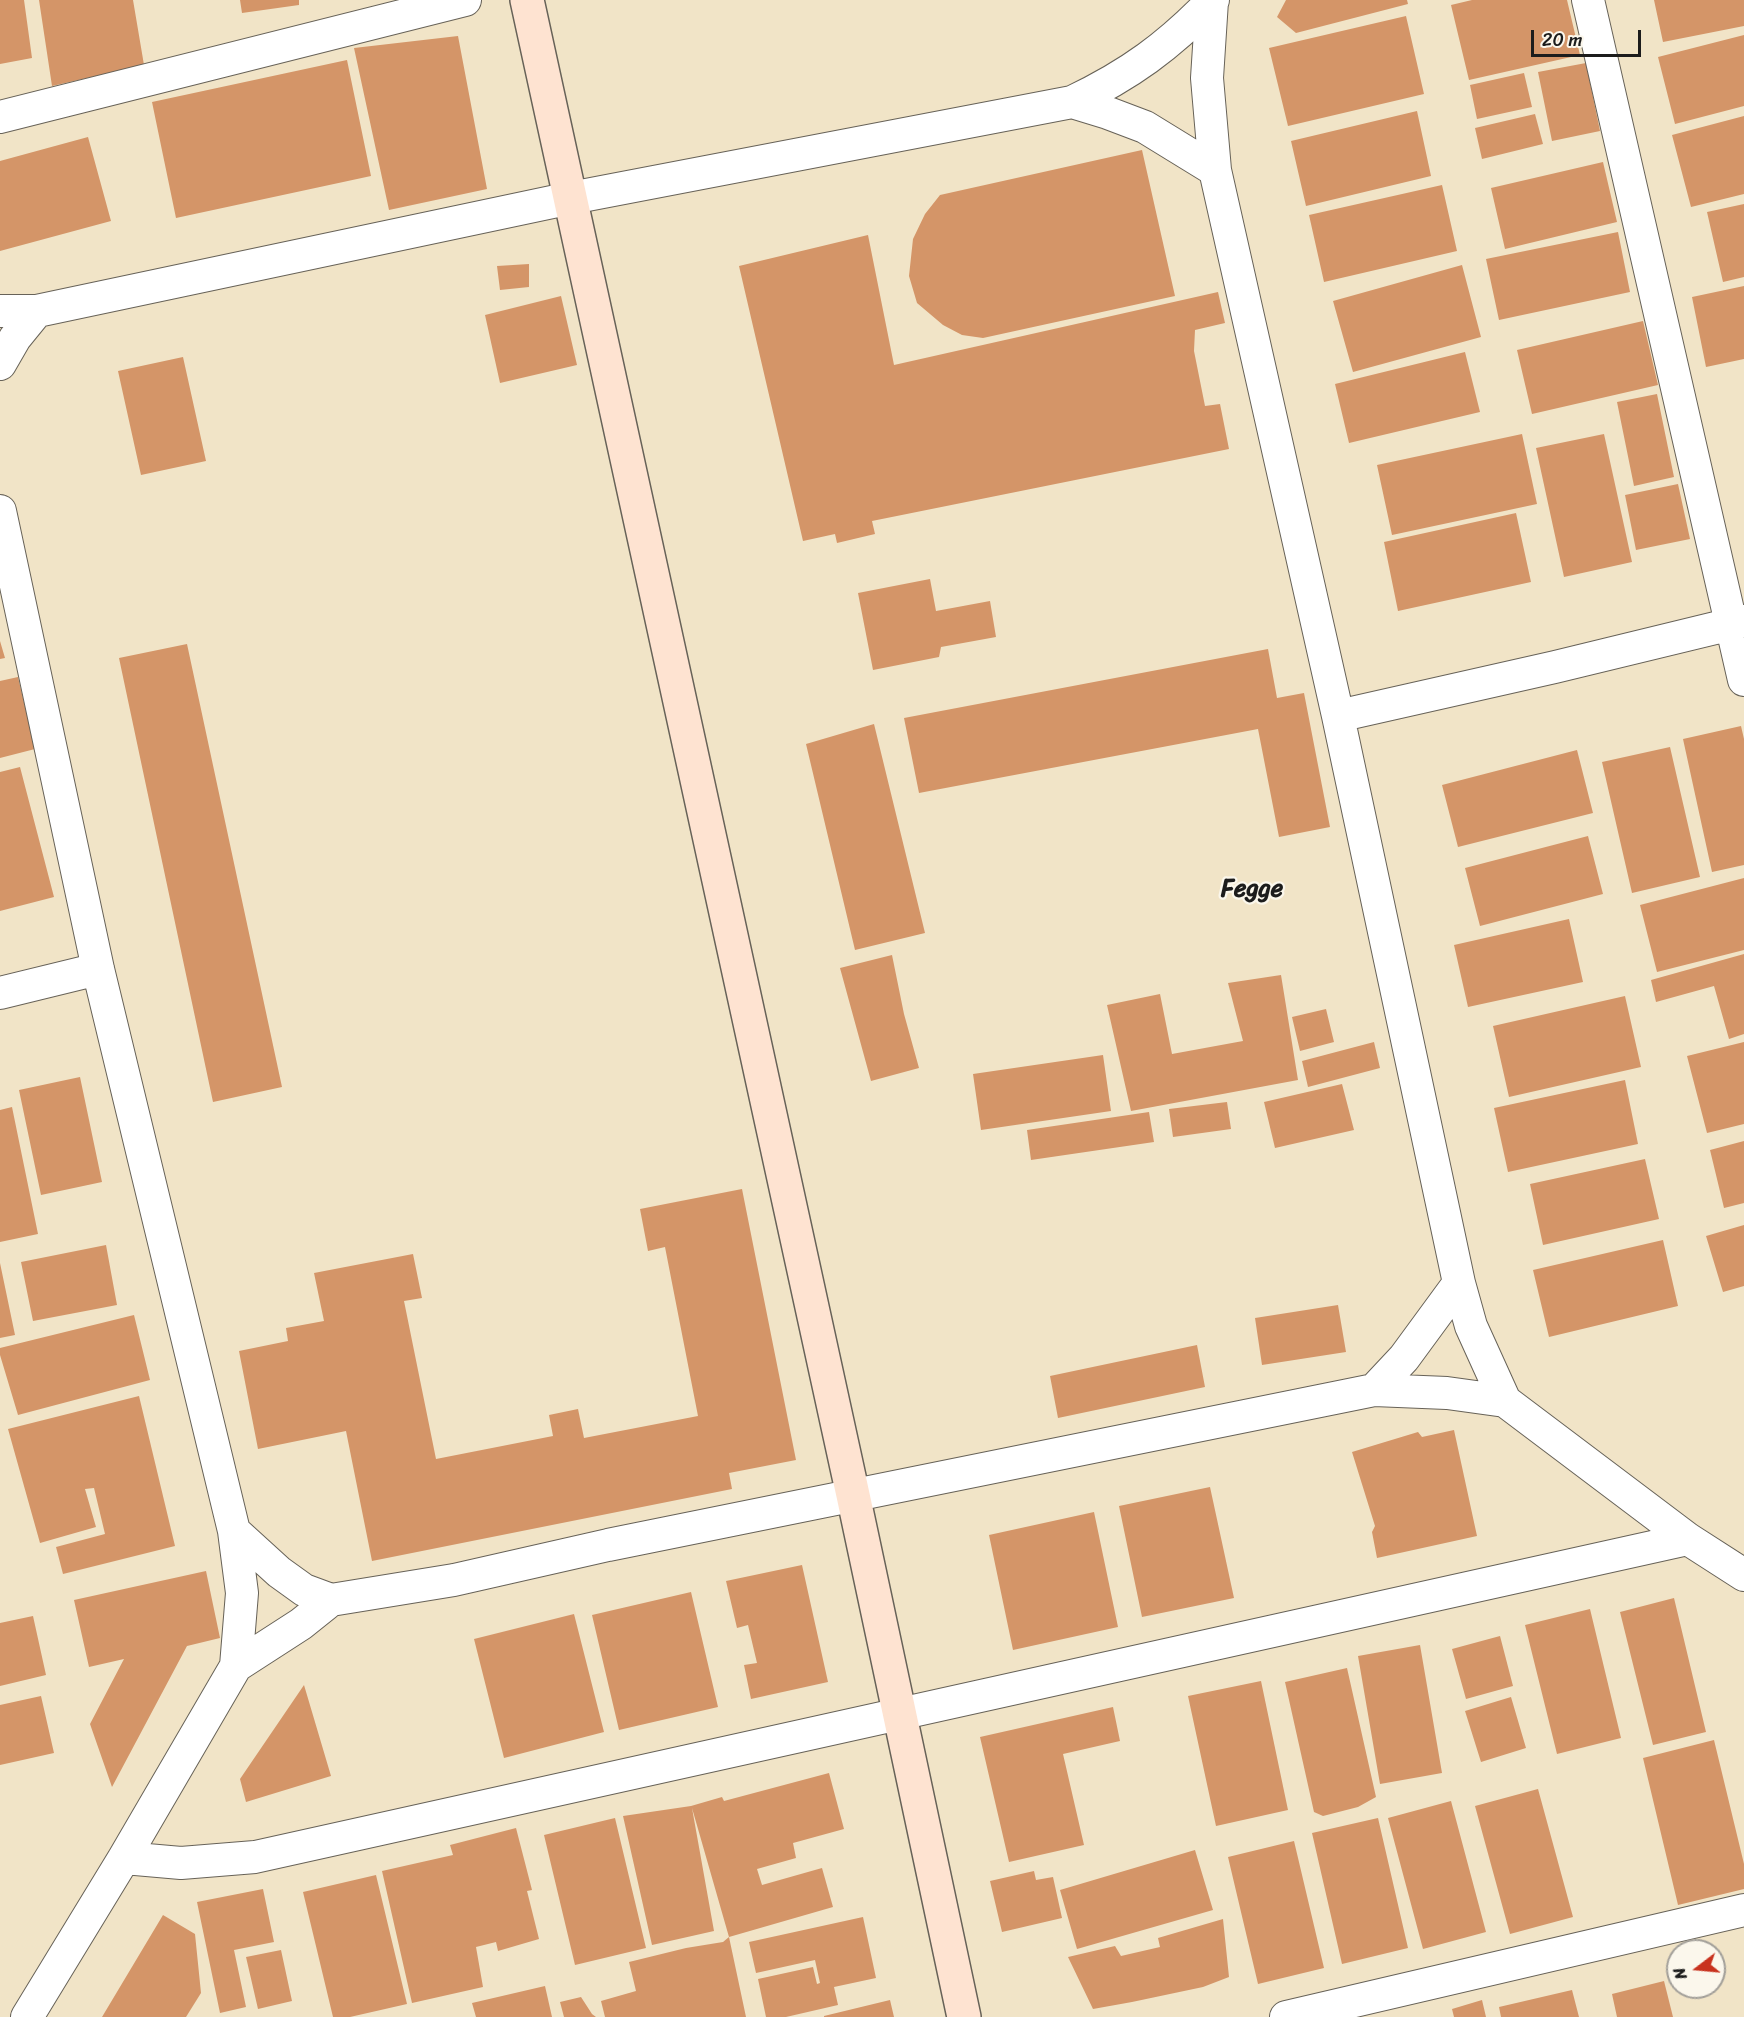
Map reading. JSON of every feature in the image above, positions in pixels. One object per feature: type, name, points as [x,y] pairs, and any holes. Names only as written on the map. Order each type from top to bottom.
[{"type":"street","points":[[0,117],[465,0]]},
{"type":"street","points":[[527,0],[572,198],[964,2017]]},
{"type":"street","points":[[0,311],[37,311],[572,198],[1072,102],[1135,69],[1171,41],[1212,0]]},
{"type":"street","points":[[1212,0],[1208,78],[1215,170],[1338,716],[1459,1283],[1471,1326],[1505,1401],[1688,1539],[1744,1575]]},
{"type":"street","points":[[1588,0],[1738,622],[1744,680]]},
{"type":"street","points":[[1072,102],[1108,112],[1145,127],[1215,170]]},
{"type":"street","points":[[0,364],[15,338],[37,311]]},
{"type":"street","points":[[0,511],[98,969],[234,1531],[242,1593],[236,1666],[124,1858],[27,2017]]},
{"type":"street","points":[[1338,716],[1555,668],[1738,622]]},
{"type":"street","points":[[0,993],[98,969]]},
{"type":"street","points":[[1374,1390],[1404,1358],[1459,1283]]},
{"type":"street","points":[[234,1531],[279,1572],[304,1590],[330,1600],[454,1580],[608,1545],[1374,1390],[1447,1393],[1505,1401]]},
{"type":"street","points":[[124,1858],[181,1863],[255,1857],[1688,1539]]},
{"type":"street","points":[[236,1666],[301,1624],[330,1600]]},
{"type":"street","points":[[1286,2017],[1744,1910]]},
{"type":"building","points":[[0,0],[24,0],[32,58],[0,64]]},
{"type":"building","points":[[39,0],[133,0],[144,65],[52,86]]},
{"type":"building","points":[[240,0],[299,0],[299,5],[242,13]]},
{"type":"building","points":[[1286,0],[1407,0],[1408,4],[1296,33],[1277,17]]},
{"type":"building","points":[[1472,0],[1567,0],[1580,55],[1469,80],[1451,5]]},
{"type":"building","points":[[1654,0],[1744,0],[1744,26],[1663,42]]},
{"type":"building","points":[[1406,16],[1424,94],[1288,126],[1269,48]]},
{"type":"building","points":[[1744,35],[1744,106],[1675,124],[1658,57]]},
{"type":"building","points":[[458,36],[487,189],[389,210],[354,48]]},
{"type":"building","points":[[347,60],[371,176],[176,218],[152,102]]},
{"type":"building","points":[[1586,63],[1600,131],[1552,141],[1538,72]]},
{"type":"building","points":[[1524,73],[1532,107],[1477,119],[1470,85]]},
{"type":"building","points":[[1417,111],[1431,176],[1306,206],[1291,141]]},
{"type":"building","points":[[1535,114],[1543,144],[1482,159],[1475,128]]},
{"type":"building","points":[[1744,116],[1744,194],[1691,207],[1672,135]]},
{"type":"building","points":[[88,137],[111,221],[0,251],[0,161]]},
{"type":"building","points":[[1142,150],[1175,296],[983,338],[962,335],[943,325],[917,303],[909,276],[913,239],[925,214],[940,195]]},
{"type":"building","points":[[1603,162],[1617,222],[1505,249],[1491,188]]},
{"type":"building","points":[[1442,185],[1457,251],[1324,282],[1309,215]]},
{"type":"building","points":[[1744,204],[1744,277],[1723,282],[1707,212]]},
{"type":"building","points":[[1618,232],[1630,292],[1499,320],[1486,259]]},
{"type":"building","points":[[868,235],[894,365],[1218,292],[1225,323],[1195,330],[1194,351],[1205,406],[1220,404],[1229,449],[872,521],[875,534],[837,543],[835,534],[803,541],[739,266]]},
{"type":"building","points":[[529,264],[529,287],[500,290],[497,266]]},
{"type":"building","points":[[1462,265],[1481,337],[1353,372],[1333,301]]},
{"type":"building","points":[[1744,286],[1744,359],[1706,367],[1692,297]]},
{"type":"building","points":[[561,296],[577,365],[500,383],[485,315]]},
{"type":"building","points":[[1643,321],[1658,385],[1532,414],[1517,350]]},
{"type":"building","points":[[1465,352],[1480,412],[1349,443],[1335,384]]},
{"type":"building","points":[[183,357],[206,461],[141,475],[118,371]]},
{"type":"building","points":[[1657,394],[1674,477],[1634,486],[1617,402]]},
{"type":"building","points":[[1522,434],[1537,504],[1392,535],[1377,465]]},
{"type":"building","points":[[1604,434],[1632,562],[1564,577],[1536,448]]},
{"type":"building","points":[[1678,484],[1690,539],[1636,550],[1625,495]]},
{"type":"building","points":[[1516,513],[1531,582],[1398,611],[1384,542]]},
{"type":"building","points":[[930,579],[936,611],[990,601],[996,637],[941,647],[939,657],[873,670],[858,593]]},
{"type":"building","points":[[0,641],[5,658],[0,659]]},
{"type":"building","points":[[187,644],[282,1087],[213,1102],[119,658]]},
{"type":"building","points":[[1268,649],[1277,698],[1304,693],[1330,827],[1279,837],[1258,729],[919,793],[904,718]]},
{"type":"building","points":[[18,677],[35,749],[0,758],[0,681]]},
{"type":"building","points":[[874,724],[925,933],[855,950],[806,744]]},
{"type":"building","points":[[1741,726],[1744,739],[1744,865],[1712,872],[1683,739]]},
{"type":"building","points":[[1670,747],[1700,877],[1632,893],[1602,762]]},
{"type":"building","points":[[1577,750],[1593,813],[1458,847],[1442,785]]},
{"type":"building","points":[[20,767],[54,897],[0,911],[0,772]]},
{"type":"building","points":[[1588,836],[1603,894],[1480,926],[1465,868]]},
{"type":"building","points":[[1744,878],[1744,950],[1657,972],[1640,905]]},
{"type":"building","points":[[1569,919],[1583,982],[1468,1007],[1454,945]]},
{"type":"building","points":[[1744,954],[1744,1034],[1729,1039],[1714,986],[1656,1002],[1651,980]]},
{"type":"building","points":[[892,955],[904,1014],[919,1068],[871,1081],[840,968]]},
{"type":"building","points":[[1281,975],[1298,1080],[1131,1111],[1107,1005],[1160,994],[1172,1054],[1243,1041],[1228,983]]},
{"type":"building","points":[[1625,996],[1641,1067],[1509,1097],[1493,1026]]},
{"type":"building","points":[[1326,1009],[1334,1042],[1300,1051],[1292,1017]]},
{"type":"building","points":[[1374,1042],[1380,1068],[1308,1087],[1302,1061]]},
{"type":"building","points":[[1744,1042],[1744,1124],[1707,1133],[1687,1056]]},
{"type":"building","points":[[1103,1055],[1111,1111],[981,1130],[973,1074]]},
{"type":"building","points":[[80,1077],[102,1182],[41,1195],[19,1090]]},
{"type":"building","points":[[1625,1080],[1638,1144],[1508,1172],[1494,1108]]},
{"type":"building","points":[[1342,1084],[1354,1130],[1275,1148],[1264,1102]]},
{"type":"building","points":[[1227,1102],[1231,1129],[1173,1137],[1169,1109]]},
{"type":"building","points":[[12,1107],[38,1234],[0,1242],[0,1110]]},
{"type":"building","points":[[1149,1112],[1154,1142],[1031,1160],[1027,1130]]},
{"type":"building","points":[[1744,1141],[1744,1203],[1724,1208],[1710,1150]]},
{"type":"building","points":[[1645,1159],[1659,1219],[1543,1245],[1530,1184]]},
{"type":"building","points":[[742,1189],[796,1460],[729,1473],[732,1489],[372,1561],[346,1431],[258,1449],[239,1351],[288,1341],[286,1328],[324,1321],[314,1273],[413,1254],[422,1298],[404,1301],[436,1459],[553,1436],[549,1415],[578,1409],[584,1438],[698,1416],[665,1247],[648,1251],[640,1209]]},
{"type":"building","points":[[1744,1225],[1744,1286],[1723,1292],[1706,1236]]},
{"type":"building","points":[[1663,1240],[1678,1306],[1549,1337],[1533,1270]]},
{"type":"building","points":[[106,1245],[117,1305],[33,1321],[21,1262]]},
{"type":"building","points":[[0,1263],[15,1335],[0,1338]]},
{"type":"building","points":[[1338,1305],[1346,1352],[1262,1365],[1255,1318]]},
{"type":"building","points":[[134,1315],[150,1380],[18,1415],[0,1355],[0,1348]]},
{"type":"building","points":[[1197,1345],[1205,1387],[1058,1418],[1050,1376]]},
{"type":"building","points":[[139,1396],[175,1546],[63,1574],[56,1547],[105,1534],[94,1488],[85,1489],[96,1527],[40,1543],[8,1429]]},
{"type":"building","points":[[1454,1430],[1477,1536],[1377,1558],[1372,1532],[1375,1526],[1352,1452],[1418,1432],[1422,1437]]},
{"type":"building","points":[[1210,1487],[1234,1598],[1142,1617],[1119,1506]]},
{"type":"building","points":[[1094,1512],[1118,1627],[1013,1650],[989,1535]]},
{"type":"building","points":[[802,1565],[828,1682],[751,1699],[744,1665],[757,1663],[748,1625],[737,1628],[726,1581]]},
{"type":"building","points":[[206,1571],[220,1638],[187,1646],[112,1787],[90,1724],[124,1659],[89,1667],[74,1600]]},
{"type":"building","points":[[691,1592],[718,1707],[619,1730],[592,1615]]},
{"type":"building","points":[[1674,1598],[1706,1732],[1653,1745],[1620,1612]]},
{"type":"building","points":[[1590,1609],[1621,1738],[1557,1754],[1525,1625]]},
{"type":"building","points":[[574,1614],[604,1732],[504,1758],[474,1639]]},
{"type":"building","points":[[33,1616],[46,1675],[0,1686],[0,1623]]},
{"type":"building","points":[[1500,1636],[1513,1686],[1466,1699],[1452,1649]]},
{"type":"building","points":[[1420,1645],[1442,1773],[1380,1784],[1358,1656]]},
{"type":"building","points":[[1347,1668],[1376,1797],[1358,1807],[1323,1816],[1314,1812],[1285,1682]]},
{"type":"building","points":[[1261,1681],[1288,1810],[1216,1826],[1188,1696]]},
{"type":"building","points":[[304,1685],[331,1776],[246,1802],[240,1779]]},
{"type":"building","points":[[41,1696],[54,1753],[0,1765],[0,1705]]},
{"type":"building","points":[[1511,1697],[1526,1748],[1481,1762],[1465,1711]]},
{"type":"building","points":[[1113,1707],[1120,1741],[1063,1754],[1084,1845],[1009,1862],[980,1737]]},
{"type":"building","points":[[1714,1740],[1744,1864],[1744,1889],[1678,1905],[1643,1758]]},
{"type":"building","points":[[829,1773],[844,1829],[793,1843],[796,1858],[757,1869],[762,1885],[822,1868],[833,1907],[729,1937],[692,1808],[714,1931],[652,1945],[623,1816],[691,1806],[722,1797],[724,1801]]},
{"type":"building","points":[[1538,1789],[1573,1917],[1510,1934],[1475,1806]]},
{"type":"building","points":[[1451,1801],[1486,1932],[1423,1949],[1388,1818]]},
{"type":"building","points":[[615,1818],[646,1948],[575,1965],[544,1835]]},
{"type":"building","points":[[1378,1818],[1408,1948],[1342,1964],[1312,1833]]},
{"type":"building","points":[[516,1828],[532,1890],[527,1891],[539,1939],[498,1951],[496,1942],[476,1947],[483,1987],[412,2003],[382,1871],[453,1855],[450,1845]]},
{"type":"building","points":[[1294,1841],[1324,1968],[1258,1984],[1228,1857]]},
{"type":"building","points":[[1195,1850],[1213,1910],[1077,1949],[1060,1890]]},
{"type":"building","points":[[1034,1871],[1036,1880],[1053,1877],[1062,1918],[1002,1932],[990,1881]]},
{"type":"building","points":[[376,1875],[407,2004],[350,2017],[333,2017],[303,1892]]},
{"type":"building","points":[[263,1889],[274,1942],[234,1950],[246,2007],[220,2013],[197,1902]]},
{"type":"building","points":[[163,1915],[195,1934],[201,1993],[186,2017],[102,2017]]},
{"type":"building","points":[[863,1917],[876,1978],[834,1987],[838,2005],[786,2017],[766,2017],[758,1979],[813,1967],[817,1984],[820,1983],[815,1960],[756,1973],[749,1942]]},
{"type":"building","points":[[1223,1919],[1229,1977],[1203,1987],[1093,2009],[1068,1957],[1115,1946],[1121,1956],[1160,1947],[1158,1938]]},
{"type":"building","points":[[729,1937],[746,2017],[605,2017],[601,2001],[636,1991],[629,1962],[686,1948],[723,1942]]},
{"type":"building","points":[[281,1950],[292,2001],[258,2009],[246,1957]]},
{"type":"building","points":[[1664,1981],[1666,1999],[1668,1999],[1673,2017],[1617,2017],[1612,1994]]},
{"type":"building","points":[[545,1986],[552,2017],[476,2017],[472,2003]]},
{"type":"building","points":[[1572,1990],[1579,2017],[1501,2017],[1499,2007]]},
{"type":"building","points":[[581,1997],[596,2017],[564,2017],[560,2002]]},
{"type":"building","points":[[890,2000],[894,2017],[824,2017],[824,2016]]},
{"type":"building","points":[[1482,2000],[1486,2017],[1454,2017],[1452,2009]]},
{"type":"district","name":"Fegge","points":[[1252,890]]}]
